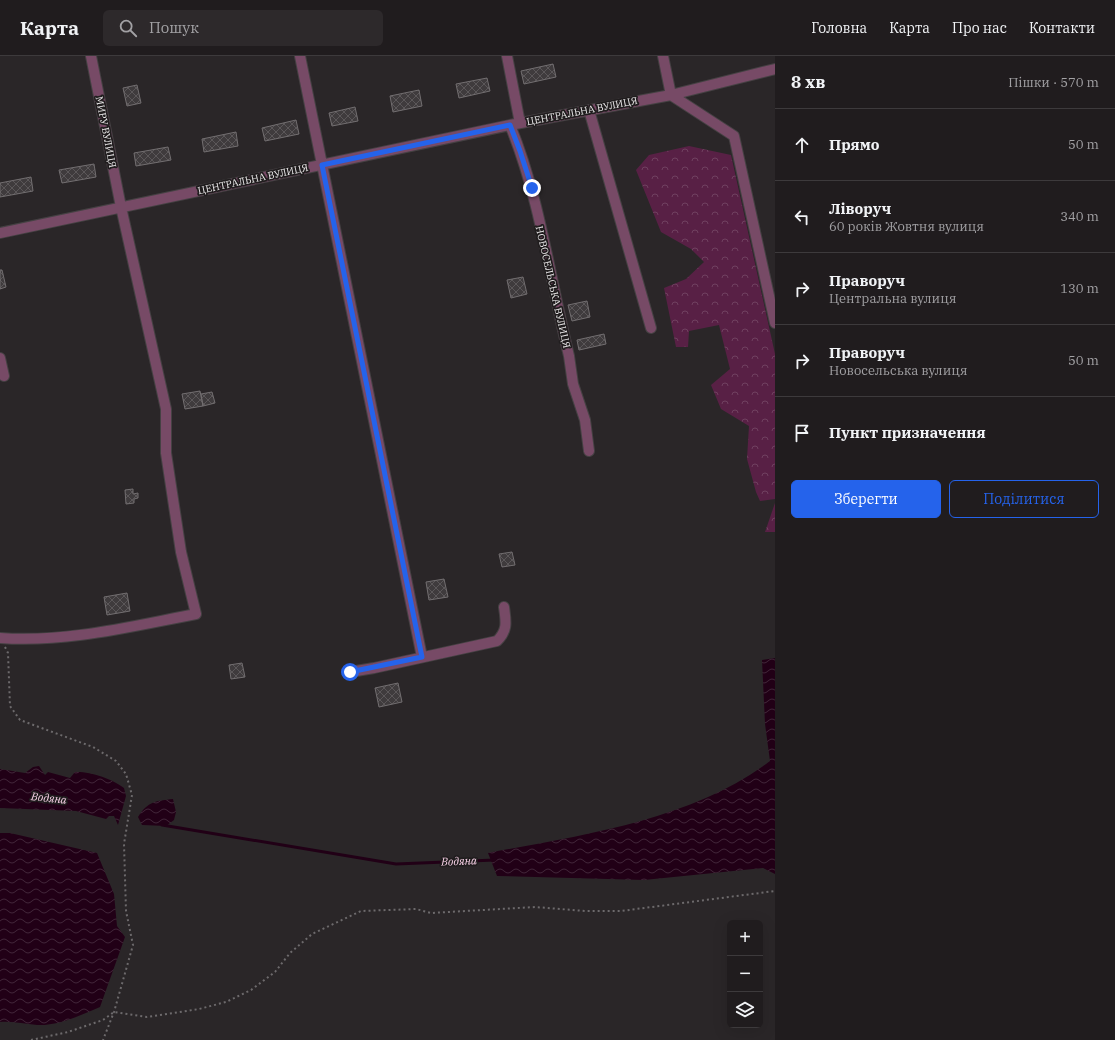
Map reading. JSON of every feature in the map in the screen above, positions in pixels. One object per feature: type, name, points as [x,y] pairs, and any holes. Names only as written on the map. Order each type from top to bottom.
[{"type":"street","name":"МИРУ ВУЛИЦЯ","points":[[1,641],[91,634],[196,614],[181,552],[166,453],[166,408],[121,207],[91,56]]},
{"type":"street","points":[[300,56],[422,657]]},
{"type":"street","points":[[507,56],[520,123]]},
{"type":"street","points":[[663,56],[671,95],[734,136],[775,323]]},
{"type":"street","name":"ЦЕНТРАЛЬНА ВУЛИЦЯ","points":[[0,233],[510,125],[671,95],[775,69]]},
{"type":"street","points":[[589,110],[651,328]]},
{"type":"street","name":"НОВОСЕЛЬСЬКА ВУЛИЦЯ","points":[[510,125],[532,188],[569,356],[573,384],[585,420],[589,450]]},
{"type":"street","points":[[0,358],[4,376]]},
{"type":"street","points":[[350,672],[497,640],[503,635],[507,627],[504,607]]},
{"type":"path","points":[[1,641],[8,653],[10,706],[20,720],[93,747],[116,761],[126,774],[132,795],[124,844],[126,911],[134,945],[114,1012],[103,1040]]},
{"type":"path","points":[[31,1040],[68,1032],[103,1020],[114,1012],[147,1017],[199,1009],[226,1002],[251,990],[275,972],[290,953],[312,934],[361,912],[416,909],[431,913],[535,907],[585,911],[621,911],[775,891]]},
{"type":"green space","points":[[689,146],[731,155],[775,354],[775,499],[760,501],[747,459],[749,426],[721,409],[711,385],[730,369],[719,325],[689,331],[688,347],[676,347],[664,288],[686,279],[704,262],[691,249],[661,232],[636,170],[649,155]]},
{"type":"green space","points":[[775,503],[775,532],[765,532]]},
{"type":"water","points":[[775,658],[775,874],[763,868],[644,880],[497,876],[488,853],[598,832],[671,811],[706,798],[739,781],[770,761],[765,724],[762,660]]},
{"type":"water","points":[[39,766],[45,775],[48,772],[70,778],[75,772],[94,774],[124,788],[126,796],[118,825],[114,816],[109,816],[106,819],[76,811],[0,808],[0,769],[25,773],[33,767]]},
{"type":"water","points":[[173,799],[176,812],[174,820],[166,826],[142,825],[138,817],[145,808],[157,801]]},
{"type":"water","points":[[0,833],[10,833],[97,853],[114,894],[117,926],[125,937],[100,1007],[53,1024],[37,1025],[0,1022]]},
{"type":"building","points":[[553,64],[556,77],[524,84],[521,71]]},
{"type":"building","points":[[487,78],[490,91],[459,98],[456,84]]},
{"type":"building","points":[[137,85],[141,103],[127,106],[123,88]]},
{"type":"building","points":[[419,90],[422,106],[393,112],[390,96]]},
{"type":"building","points":[[355,107],[358,121],[332,126],[329,113]]},
{"type":"building","points":[[296,120],[299,134],[265,141],[262,128]]},
{"type":"building","points":[[236,132],[238,146],[204,152],[202,139]]},
{"type":"building","points":[[168,147],[171,160],[136,166],[134,153]]},
{"type":"building","points":[[94,164],[96,177],[62,183],[59,170]]},
{"type":"building","points":[[31,177],[33,191],[0,197],[0,183]]},
{"type":"building","points":[[0,270],[2,270],[6,287],[0,289]]},
{"type":"building","points":[[523,277],[527,294],[511,298],[507,280]]},
{"type":"building","points":[[587,301],[590,317],[572,321],[568,305]]},
{"type":"building","points":[[604,334],[606,344],[579,350],[577,340]]},
{"type":"building","points":[[200,391],[203,406],[185,409],[182,394]]},
{"type":"building","points":[[212,392],[215,403],[203,406],[201,394]]},
{"type":"building","points":[[133,489],[133,494],[138,493],[138,498],[134,499],[134,503],[126,504],[125,490]]},
{"type":"building","points":[[512,552],[515,565],[502,567],[499,554]]},
{"type":"building","points":[[444,579],[448,597],[429,600],[426,582]]},
{"type":"building","points":[[127,593],[130,611],[107,615],[104,597]]},
{"type":"building","points":[[242,663],[245,677],[231,679],[229,665]]},
{"type":"building","points":[[398,683],[402,702],[379,707],[375,688]]},
{"type":"waterway","name":"Водяна","points":[[162,825],[396,864],[495,860]]},
{"type":"route","points":[[350,672],[422,657],[322,165],[510,125],[532,188]]}]
